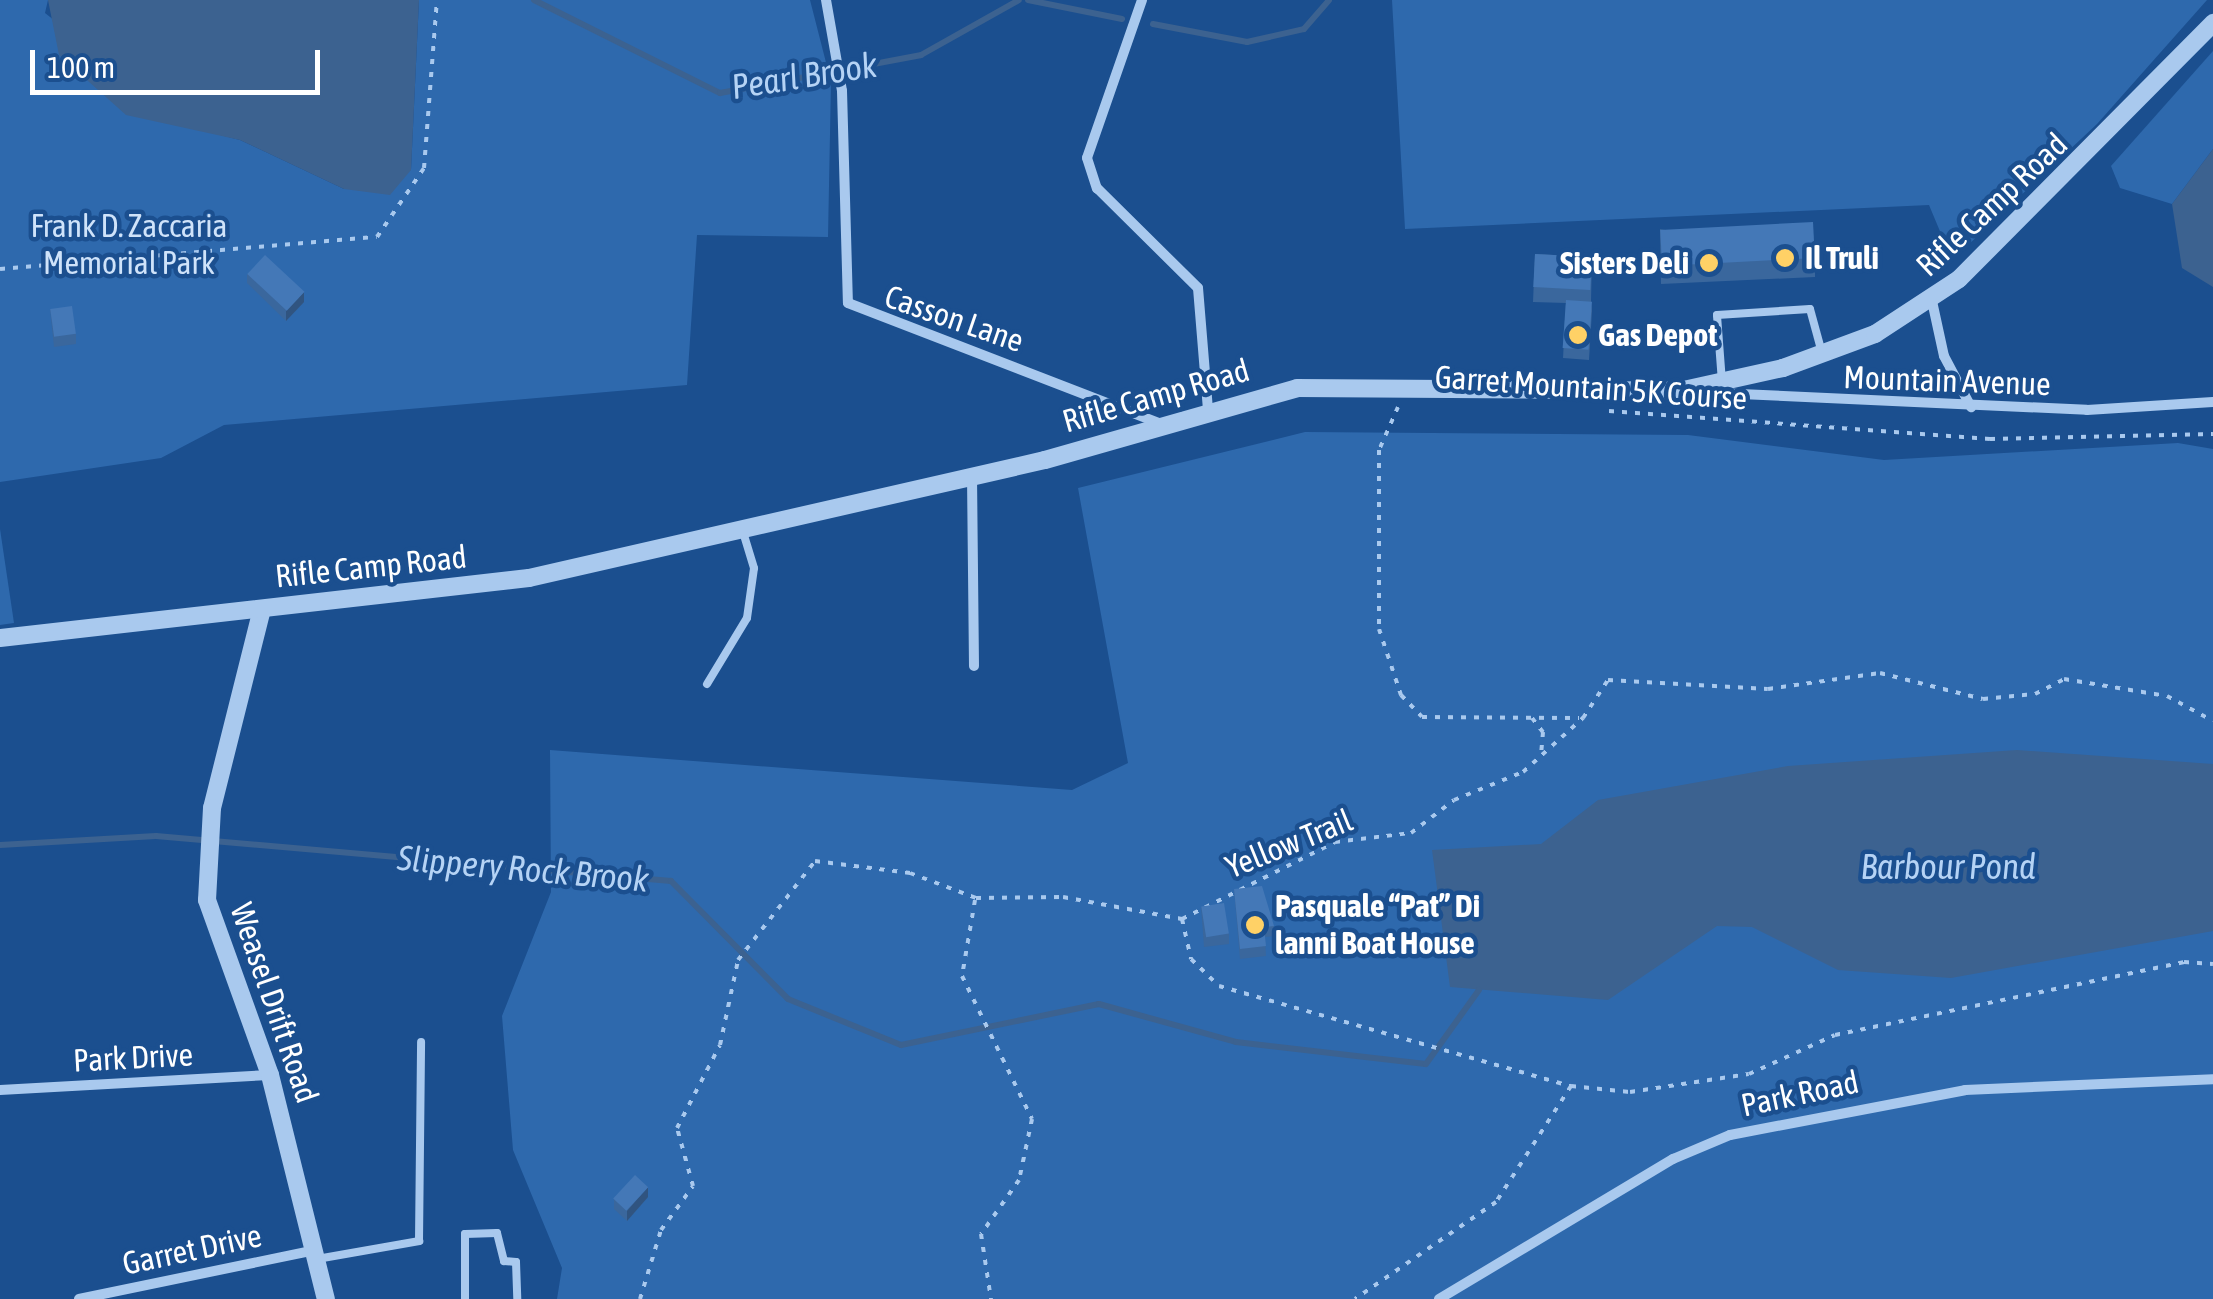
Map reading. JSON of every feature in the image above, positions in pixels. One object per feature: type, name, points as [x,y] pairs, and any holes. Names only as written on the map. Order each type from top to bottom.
[{"type":"street","name":"Casson Lane","points":[[826,0],[842,90],[848,303],[1163,425]]},
{"type":"street","points":[[1142,0],[1087,158],[1097,188],[1198,288],[1208,409]]},
{"type":"street","name":"Rifle Camp Road","points":[[0,638],[480,587],[972,474],[1163,425],[1208,409],[1342,382],[1679,391],[1823,355],[1932,301],[2098,147],[2213,23]]},
{"type":"street","points":[[1932,301],[1944,356],[1971,408]]},
{"type":"street","name":"Mountain Avenue","points":[[1679,391],[1971,408],[2213,402]]},
{"type":"street","points":[[972,474],[974,666]]},
{"type":"street","name":"Weasel Drift Road","points":[[262,609],[204,869],[214,931],[270,1076],[326,1299]]},
{"type":"street","name":"Park Drive","points":[[0,1090],[270,1076]]},
{"type":"street","name":"Park Road","points":[[1439,1299],[1673,1159],[1730,1135],[1965,1090],[2213,1079]]},
{"type":"street","name":"Garret Drive","points":[[79,1299],[316,1254]]},
{"type":"lane","points":[[1722,382],[1717,315],[1810,308],[1823,355]]},
{"type":"lane","points":[[707,684],[752,594],[742,527]]},
{"type":"lane","points":[[316,1254],[419,1241],[421,1042]]},
{"type":"lane","points":[[465,1299],[465,1234],[498,1233],[504,1261],[516,1262],[517,1299]]},
{"type":"path","points":[[0,269],[377,237],[424,168],[437,0]]},
{"type":"path","name":"Garret Mountain 5K Course","points":[[1410,398],[1388,414],[1379,450],[1379,629],[1400,695],[1422,716],[1583,718]]},
{"type":"path","name":"Garret Mountain 5K Course","points":[[1595,410],[1990,439],[2213,434]]},
{"type":"path","name":"Yellow Trail","points":[[1182,919],[1335,842],[1410,833],[1541,756],[1583,718],[1608,680],[1768,689],[1880,673],[1983,699],[2035,694],[2064,679],[2132,686],[2213,722]]},
{"type":"path","points":[[1532,718],[1543,732],[1541,756]]},
{"type":"path","points":[[640,1299],[661,1230],[692,1186],[677,1128],[682,1109],[720,1045],[738,960],[774,904],[815,861],[832,859],[944,881],[976,898],[1064,898],[1182,919],[1191,959],[1220,986],[1571,1086],[1630,1092],[1749,1074],[1835,1034],[2184,962],[2213,964]]},
{"type":"path","points":[[976,898],[962,976],[1032,1119],[1019,1180],[981,1234],[991,1299]]},
{"type":"path","points":[[1355,1299],[1496,1202],[1571,1086]]},
{"type":"green space","name":"Frank D. Zaccaria Memorial Park","points":[[0,0],[48,0],[45,13],[189,127],[240,140],[344,189],[411,170],[419,0],[810,0],[831,82],[828,237],[697,235],[687,385],[224,425],[161,458],[0,482]]},
{"type":"green space","points":[[1392,0],[2207,0],[2097,124],[1952,260],[1929,205],[1405,229]]},
{"type":"green space","points":[[2213,51],[2213,149],[2172,204],[2120,188],[2111,166]]},
{"type":"green space","points":[[1305,432],[1688,435],[1884,460],[2178,443],[2213,449],[2213,1299],[557,1299],[562,1268],[513,1150],[502,1016],[551,892],[550,750],[1072,790],[1128,763],[1078,488]]},
{"type":"green space","points":[[0,529],[14,623],[0,625]]},
{"type":"water","points":[[48,0],[419,0],[411,170],[390,195],[344,189],[240,140],[126,115],[59,55]]},
{"type":"water","points":[[2213,149],[2213,287],[2182,268],[2172,204]]},
{"type":"water","name":"Barbour Pond","points":[[2017,750],[2213,764],[2213,931],[1951,978],[1838,970],[1752,927],[1717,926],[1608,1000],[1450,987],[1432,850],[1541,844],[1598,800],[1788,766]]},
{"type":"building","points":[[1813,222],[1815,258],[1662,266],[1660,230]]},
{"type":"building","points":[[1535,254],[1592,257],[1590,290],[1533,287]]},
{"type":"building","points":[[265,255],[304,292],[287,311],[247,274]]},
{"type":"building","name":"Gas Depot","points":[[1566,300],[1592,302],[1589,350],[1563,348]]},
{"type":"building","points":[[72,306],[76,334],[54,337],[50,309]]},
{"type":"building","name":"Pasquale “Pat” Di lanni Boat House","points":[[1262,886],[1274,926],[1264,927],[1266,946],[1240,949],[1234,889]]},
{"type":"building","points":[[1224,903],[1229,934],[1206,937],[1201,907]]},
{"type":"building","points":[[635,1175],[648,1187],[626,1211],[613,1198]]},
{"type":"waterway","name":"Pearl Brook","points":[[534,0],[720,93],[921,55],[1019,0]]},
{"type":"waterway","name":"Pearl Brook","points":[[1028,0],[1122,19]]},
{"type":"waterway","name":"Pearl Brook","points":[[1153,24],[1247,42],[1304,29],[1329,0]]},
{"type":"waterway","name":"Slippery Rock Brook","points":[[0,845],[156,836],[671,881],[788,999],[901,1045],[1099,1004],[1236,1042],[1426,1064],[1479,990]]},
{"type":"place","name":"Il Truli","points":[[1785,258]]},
{"type":"place","name":"Sisters Deli","points":[[1709,263]]},
{"type":"place","name":"Gas Depot","points":[[1578,335]]},
{"type":"place","name":"Pasquale “Pat” Di lanni Boat House","points":[[1255,925]]}]
